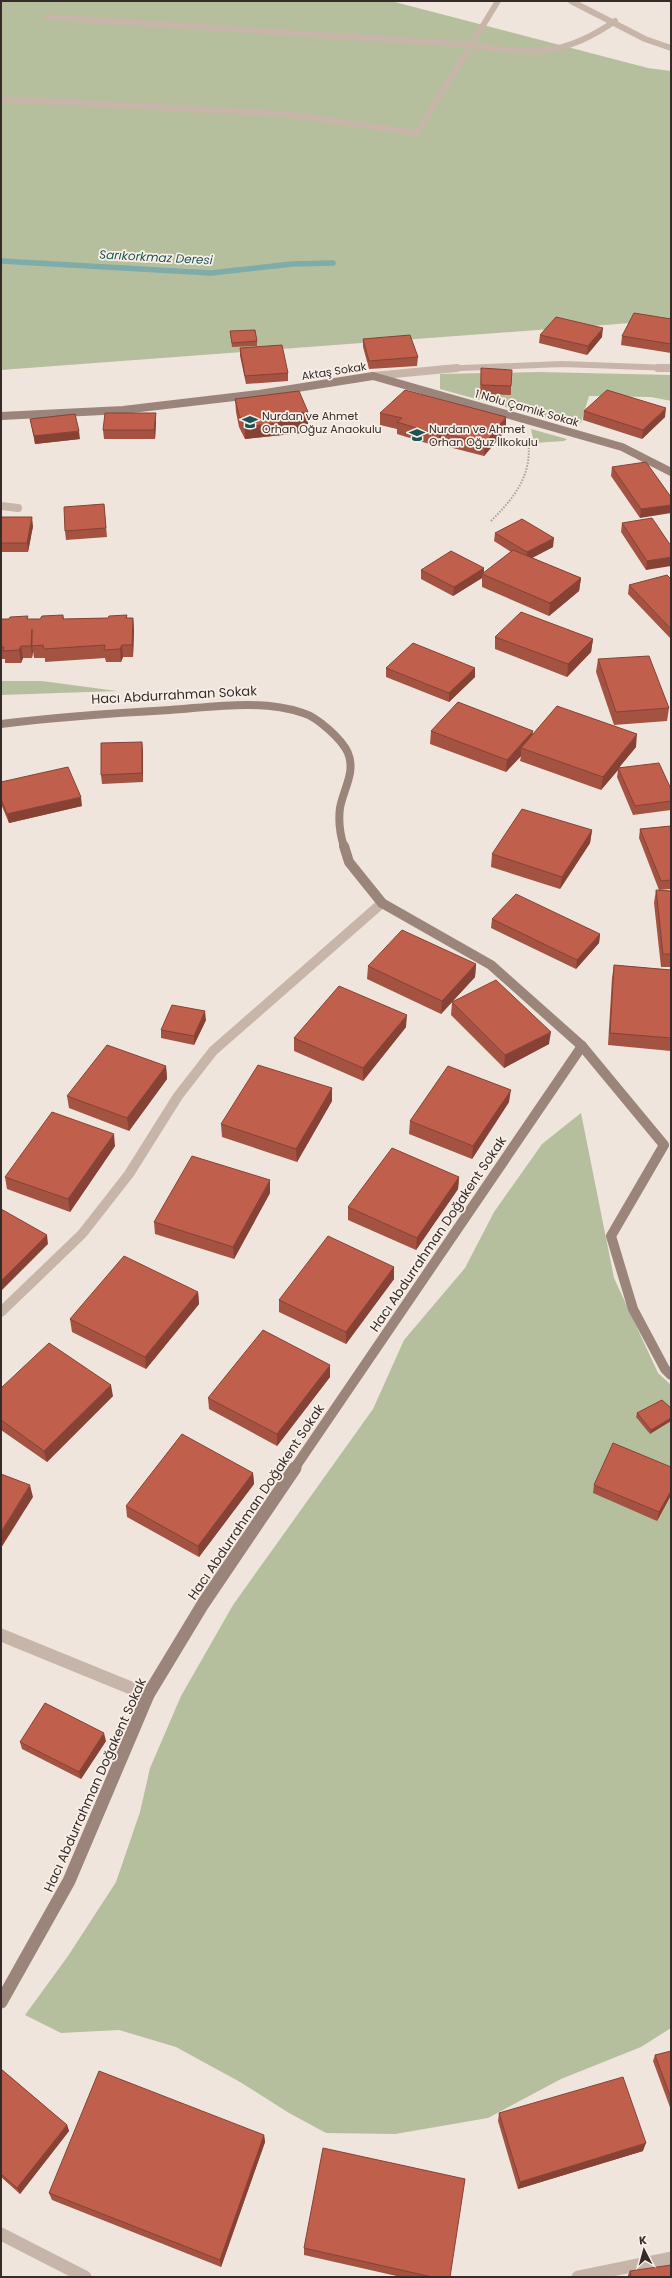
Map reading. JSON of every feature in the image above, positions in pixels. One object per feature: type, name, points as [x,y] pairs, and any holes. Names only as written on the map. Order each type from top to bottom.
[{"type":"street","points":[[1,98],[284,114],[417,133],[498,1]]},
{"type":"street","points":[[571,1],[590,7],[658,45],[671,48]]},
{"type":"street","points":[[47,17],[472,45],[512,52],[556,52],[585,41],[615,21]]},
{"type":"street","name":"Aktaş Sokak","points":[[1,416],[123,410],[258,394],[373,376],[443,368],[562,364],[671,368]]},
{"type":"street","name":"1 Nolu Çamlık Sokak","points":[[373,376],[622,447],[671,472]]},
{"type":"street","points":[[1,506],[18,508]]},
{"type":"street","name":"Hacı Abdurrahman Sokak","points":[[1,724],[54,717],[226,706],[264,706],[304,713],[331,732],[348,753],[350,778],[340,808],[339,832],[349,862],[382,903],[491,965],[582,1046],[669,1144],[611,1236],[633,1309],[665,1369],[671,1375]]},
{"type":"street","points":[[1,1312],[82,1234],[129,1174],[178,1096],[213,1051],[382,903]]},
{"type":"street","name":"Hacı Abdurrahman Doğakent Sokak","points":[[1,2002],[68,1881],[148,1695],[203,1604],[582,1046]]},
{"type":"street","points":[[1,1635],[148,1695]]},
{"type":"street","points":[[1,2234],[85,2277]]},
{"type":"street","points":[[578,2277],[671,2258]]},
{"type":"path","points":[[492,521],[506,506],[528,475],[530,448]]},
{"type":"green space","points":[[1,1],[391,1],[648,68],[671,71],[671,320],[1,370]]},
{"type":"green space","points":[[539,372],[671,375],[671,401],[651,397],[589,396],[581,423],[557,421],[440,389],[440,374]]},
{"type":"green space","points":[[531,429],[567,439],[564,441],[534,443]]},
{"type":"green space","points":[[1,681],[42,681],[117,691],[1,695]]},
{"type":"green space","points":[[581,1113],[614,1278],[658,1373],[671,1385],[671,2028],[641,2047],[561,2079],[488,2118],[395,2134],[326,2133],[289,2113],[240,2082],[176,2047],[119,2030],[61,2033],[25,2015],[68,1956],[116,1882],[140,1812],[150,1768],[181,1696],[233,1605],[373,1409],[404,1340],[465,1268],[494,1212],[542,1144]]},
{"type":"building","points":[[634,313],[671,319],[671,344],[622,336]]},
{"type":"building","points":[[556,317],[603,328],[588,346],[540,335]]},
{"type":"building","points":[[255,330],[257,341],[232,343],[230,331]]},
{"type":"building","points":[[410,335],[418,357],[369,361],[363,339]]},
{"type":"building","points":[[282,345],[288,373],[245,376],[240,348]]},
{"type":"building","points":[[481,368],[512,370],[511,386],[481,385]]},
{"type":"building","points":[[405,390],[506,417],[485,443],[441,433],[439,435],[397,422],[402,418],[380,413]]},
{"type":"building","points":[[607,390],[666,408],[643,430],[584,411]]},
{"type":"building","points":[[299,391],[308,412],[298,413],[301,420],[245,427],[239,415],[235,399]]},
{"type":"building","points":[[105,413],[156,413],[154,430],[103,430]]},
{"type":"building","points":[[75,414],[79,431],[34,436],[30,419]]},
{"type":"building","points":[[646,462],[671,497],[671,505],[641,509],[612,467]]},
{"type":"building","points":[[104,504],[106,528],[65,531],[64,507]]},
{"type":"building","points":[[1,517],[32,517],[27,543],[1,543]]},
{"type":"building","points":[[652,518],[671,546],[671,557],[647,561],[622,523]]},
{"type":"building","points":[[522,519],[554,538],[527,552],[495,533]]},
{"type":"building","points":[[513,550],[581,578],[550,603],[482,574]]},
{"type":"building","points":[[451,551],[484,568],[454,587],[421,570]]},
{"type":"building","points":[[667,575],[671,579],[671,629],[629,585]]},
{"type":"building","points":[[521,612],[593,639],[568,664],[495,637]]},
{"type":"building","points":[[63,615],[63,619],[108,618],[109,616],[127,615],[126,618],[133,618],[132,645],[122,645],[120,649],[104,650],[105,645],[44,649],[43,645],[32,646],[32,629],[31,646],[21,646],[19,650],[3,651],[4,647],[1,647],[1,619],[28,616],[27,619],[40,619],[42,616]]},
{"type":"building","points":[[413,643],[475,668],[449,693],[386,668]]},
{"type":"building","points":[[649,656],[669,708],[616,712],[598,659]]},
{"type":"building","points":[[458,702],[533,731],[507,760],[431,731]]},
{"type":"building","points":[[557,706],[637,734],[603,777],[521,748]]},
{"type":"building","points":[[142,742],[142,773],[101,775],[101,743]]},
{"type":"building","points":[[659,763],[671,789],[671,801],[635,806],[618,768]]},
{"type":"building","points":[[68,767],[81,797],[7,814],[1,799],[1,782]]},
{"type":"building","points":[[522,809],[592,830],[562,877],[492,854]]},
{"type":"building","points":[[671,826],[671,880],[661,881],[640,829]]},
{"type":"building","points":[[656,890],[671,891],[671,954],[663,954]]},
{"type":"building","points":[[516,894],[600,934],[577,960],[492,919]]},
{"type":"building","points":[[402,930],[476,964],[442,1001],[368,966]]},
{"type":"building","points":[[614,965],[671,970],[671,1038],[610,1033]]},
{"type":"building","points":[[496,980],[551,1032],[505,1055],[452,1002]]},
{"type":"building","points":[[339,986],[407,1015],[363,1068],[294,1038]]},
{"type":"building","points":[[172,1005],[205,1011],[194,1036],[161,1030]]},
{"type":"building","points":[[107,1045],[166,1066],[127,1118],[67,1096]]},
{"type":"building","points":[[258,1065],[332,1088],[296,1149],[221,1124]]},
{"type":"building","points":[[448,1066],[511,1090],[473,1146],[410,1121]]},
{"type":"building","points":[[52,1112],[114,1134],[68,1199],[5,1177]]},
{"type":"building","points":[[392,1148],[459,1177],[417,1238],[348,1207]]},
{"type":"building","points":[[192,1156],[270,1180],[233,1247],[154,1222]]},
{"type":"building","points":[[1,1209],[47,1235],[1,1281]]},
{"type":"building","points":[[328,1236],[394,1267],[346,1332],[279,1300]]},
{"type":"building","points":[[124,1256],[198,1292],[145,1357],[70,1319]]},
{"type":"building","points":[[263,1330],[330,1365],[277,1434],[208,1398]]},
{"type":"building","points":[[49,1343],[111,1385],[44,1451],[1,1420],[1,1388]]},
{"type":"building","points":[[662,1400],[671,1408],[671,1418],[651,1430],[637,1413]]},
{"type":"building","points":[[182,1434],[253,1473],[198,1546],[126,1506]]},
{"type":"building","points":[[613,1443],[671,1467],[671,1491],[659,1512],[594,1485]]},
{"type":"building","points":[[1,1474],[30,1485],[1,1532]]},
{"type":"building","points":[[45,1703],[104,1733],[79,1772],[20,1742]]},
{"type":"building","points":[[671,2051],[671,2098],[655,2055]]},
{"type":"building","points":[[1,2069],[67,2125],[17,2188],[1,2174]]},
{"type":"building","points":[[99,2071],[264,2135],[220,2260],[49,2193]]},
{"type":"building","points":[[623,2077],[646,2143],[520,2182],[499,2113]]},
{"type":"building","points":[[323,2148],[465,2179],[450,2277],[432,2277],[304,2248]]},
{"type":"building","points":[[671,2265],[671,2277],[631,2277],[630,2271]]},
{"type":"waterway","name":"Sarıkorkmaz Deresi","points":[[1,261],[211,273],[292,264],[333,263]]},
{"type":"place","name":"Nurdan ve Ahmet Orhan Oğuz Anaokulu","points":[[250,422]]},
{"type":"place","name":"Nurdan ve Ahmet Orhan Oğuz İlkokulu","points":[[417,435]]}]
